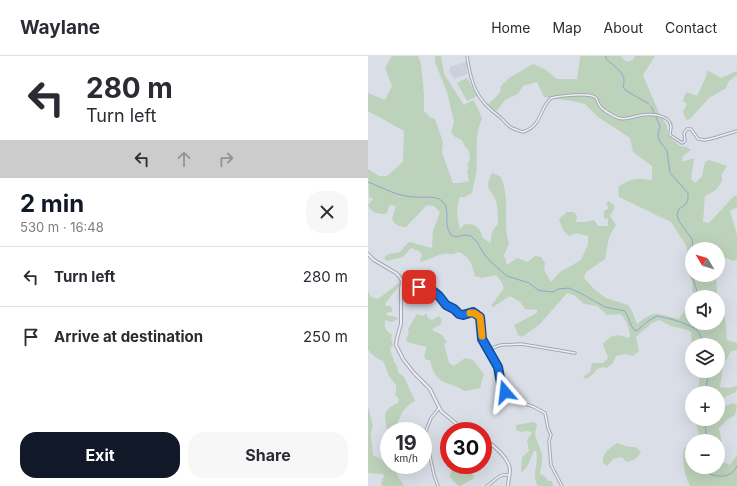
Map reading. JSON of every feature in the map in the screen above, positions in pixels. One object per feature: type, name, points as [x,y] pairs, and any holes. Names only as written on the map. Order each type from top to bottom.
[{"type":"street","points":[[467,56],[469,69],[479,97],[490,110],[501,117],[508,125],[522,132],[528,130],[535,124],[542,115],[549,100],[553,97],[566,95],[592,95],[597,98],[602,108],[623,119],[634,118],[641,115],[658,115],[669,121],[671,127],[670,135],[682,143],[685,141],[684,133],[687,129],[691,129],[698,139],[705,140],[737,131]]},
{"type":"street","points":[[368,254],[374,260],[400,276],[402,283],[401,324],[396,341],[397,348],[407,366],[430,389],[439,408],[454,422]]},
{"type":"street","points":[[402,283],[429,290],[439,296],[446,305],[454,309],[459,314],[463,315],[473,312],[480,319],[482,339],[498,367],[501,383],[507,395],[512,399],[534,407],[545,413],[548,428],[551,434],[549,441],[552,466],[562,486]]},
{"type":"street","points":[[489,349],[501,345],[521,344],[575,353]]},
{"type":"street","points":[[429,422],[439,408]]},
{"type":"street","points":[[492,446],[505,457],[508,462],[508,486]]},
{"type":"street","points":[[432,465],[438,486]]},
{"type":"street","points":[[487,486],[497,477],[505,474],[509,475]]},
{"type":"shaded area","points":[[466,62],[468,65],[466,70],[468,74],[454,79],[449,71],[450,67]]},
{"type":"green space","points":[[392,56],[418,56],[421,64],[424,111],[430,117],[435,119],[443,142],[442,152],[453,183],[469,181],[467,171],[469,167],[467,166],[470,159],[469,151],[465,147],[462,140],[455,137],[451,132],[454,122],[447,92],[435,62],[435,56],[441,56],[444,74],[464,105],[473,100],[478,108],[482,119],[477,139],[476,174],[472,193],[465,197],[460,197],[457,213],[460,229],[465,224],[475,226],[479,229],[483,238],[491,243],[492,233],[498,224],[498,214],[496,202],[494,196],[490,192],[488,182],[492,173],[501,177],[504,186],[506,228],[509,244],[504,255],[507,265],[517,258],[528,262],[535,256],[541,257],[545,263],[544,270],[551,282],[560,272],[581,260],[588,244],[588,236],[576,233],[569,236],[563,230],[559,219],[567,212],[574,212],[577,216],[576,222],[594,220],[598,226],[608,226],[608,219],[604,218],[604,211],[608,209],[606,204],[608,201],[614,205],[614,209],[610,216],[616,225],[609,237],[605,259],[586,272],[584,278],[595,290],[606,298],[628,305],[637,324],[648,316],[656,314],[679,319],[685,310],[685,329],[671,326],[659,320],[652,323],[636,337],[639,351],[633,356],[624,354],[616,356],[613,363],[607,368],[603,367],[598,369],[589,378],[585,379],[583,377],[590,372],[592,363],[603,363],[608,358],[603,344],[606,341],[611,337],[618,335],[628,338],[630,337],[627,324],[620,314],[607,315],[597,306],[584,304],[574,295],[567,293],[540,324],[522,337],[518,335],[514,325],[537,313],[537,310],[525,309],[520,302],[510,296],[493,307],[491,306],[504,288],[501,281],[496,275],[482,278],[475,276],[470,261],[463,254],[459,252],[443,254],[420,262],[422,255],[419,251],[411,248],[403,257],[386,261],[384,258],[386,256],[400,252],[410,242],[432,248],[433,231],[440,212],[434,206],[427,205],[406,227],[404,227],[394,223],[392,219],[396,206],[390,205],[386,214],[378,213],[369,208],[368,205],[373,199],[369,197],[368,169],[379,176],[387,176],[403,162],[404,131],[368,111],[368,93],[385,100],[392,86],[385,68]]},
{"type":"green space","points":[[581,56],[621,56],[626,62],[633,60],[635,56],[655,56],[643,75],[659,113],[667,126],[668,136],[680,146],[691,150],[683,156],[682,162],[694,158],[691,179],[695,183],[702,176],[705,162],[709,160],[727,166],[722,174],[722,181],[716,190],[705,196],[703,222],[709,223],[732,198],[737,195],[737,207],[730,211],[737,235],[737,259],[734,261],[725,258],[725,242],[685,242],[685,244],[671,222],[619,197],[618,187],[627,181],[638,179],[652,180],[652,166],[633,152],[630,138],[598,117],[585,104],[544,97],[537,82],[523,86],[518,94],[505,100],[497,111],[491,109],[488,104],[501,91],[500,87],[509,78],[533,64],[546,70],[557,79],[577,79]]},
{"type":"green space","points":[[707,70],[721,78],[737,71],[737,75],[729,81],[726,88],[709,98],[690,119],[687,120],[683,112],[687,104],[683,101],[686,92],[697,96],[706,77]]},
{"type":"green space","points":[[467,78],[477,96],[467,101],[457,83]]},
{"type":"green space","points":[[692,282],[716,282],[717,290],[693,290]]},
{"type":"green space","points":[[401,283],[385,304],[386,306],[390,306],[392,308],[392,312],[388,312],[386,315],[396,317],[398,319],[391,322],[385,320],[385,327],[392,335],[391,339],[393,345],[390,349],[398,372],[404,377],[415,401],[403,411],[398,422],[385,422],[385,420],[387,410],[398,403],[399,399],[395,395],[396,385],[389,376],[383,361],[375,357],[368,350],[368,291],[371,297],[378,299]]},
{"type":"green space","points":[[426,313],[428,318],[432,320],[439,316],[442,320],[440,325],[432,330],[442,335],[447,342],[444,344],[449,363],[454,366],[465,358],[473,360],[484,374],[480,388],[465,391],[443,382],[435,375],[430,360],[426,360],[424,356],[427,347],[407,342],[406,338],[409,334],[408,329],[417,314],[423,316]]},
{"type":"green space","points":[[725,316],[727,340],[737,343],[737,350],[731,351],[725,362],[725,338],[691,338],[691,332],[688,330],[725,330]]},
{"type":"green space","points":[[700,378],[721,378],[720,386],[698,386]]},
{"type":"green space","points":[[737,386],[736,392],[725,397],[725,388]]},
{"type":"green space","points":[[734,403],[737,406],[735,415],[725,422],[725,406]]},
{"type":"green space","points":[[368,406],[373,426],[371,433],[373,455],[380,459],[380,474],[368,473]]},
{"type":"green space","points":[[533,422],[537,424],[535,435],[542,454],[540,474],[546,477],[548,481],[552,481],[553,486],[538,486],[536,482],[536,451],[534,451],[527,467],[521,473],[522,457],[529,451],[527,440],[532,432],[522,432],[516,430],[516,425]]},
{"type":"green space","points":[[697,426],[721,426],[719,428],[720,434],[699,434]]},
{"type":"green space","points":[[617,443],[629,447],[636,447],[641,452],[637,458],[631,461],[626,462],[622,457],[613,459],[607,466],[603,463],[604,456],[607,451]]},
{"type":"green space","points":[[685,447],[685,472],[683,463]]},
{"type":"green space","points":[[737,455],[737,486],[690,486],[686,474],[725,474],[725,463],[730,465]]},
{"type":"green space","points":[[383,474],[397,474],[404,486],[382,486],[381,483],[384,476]]},
{"type":"green space","points":[[450,474],[474,475],[473,479],[460,486],[458,486],[450,477]]},
{"type":"waterway","points":[[606,56],[606,59],[622,74],[624,78],[623,86],[625,90],[649,104]]},
{"type":"waterway","points":[[651,106],[660,126],[658,135],[659,140],[667,151],[670,173],[688,193],[686,204],[679,209],[677,215],[679,221],[692,239],[692,242]]},
{"type":"waterway","points":[[368,182],[403,196],[433,197],[442,201],[446,208],[447,226],[451,235],[456,237],[465,235],[471,236],[491,262],[507,276],[529,283],[538,290],[543,291],[553,292],[558,289],[569,288],[605,307],[625,311],[635,331],[657,316],[680,322],[691,327],[700,334],[701,338]]},
{"type":"waterway","points":[[694,282],[696,290]]},
{"type":"waterway","points":[[706,386],[708,378]]},
{"type":"waterway","points":[[706,426],[706,434]]},
{"type":"waterway","points":[[711,474],[725,476],[734,471],[737,466]]},
{"type":"slow traffic","points":[[470,313],[473,312],[480,317],[480,331],[482,336]]},
{"type":"route","points":[[419,287],[434,292],[448,307],[454,309],[459,314],[463,315],[473,312],[480,317],[480,331],[482,339],[498,367],[501,383],[505,392]]}]
